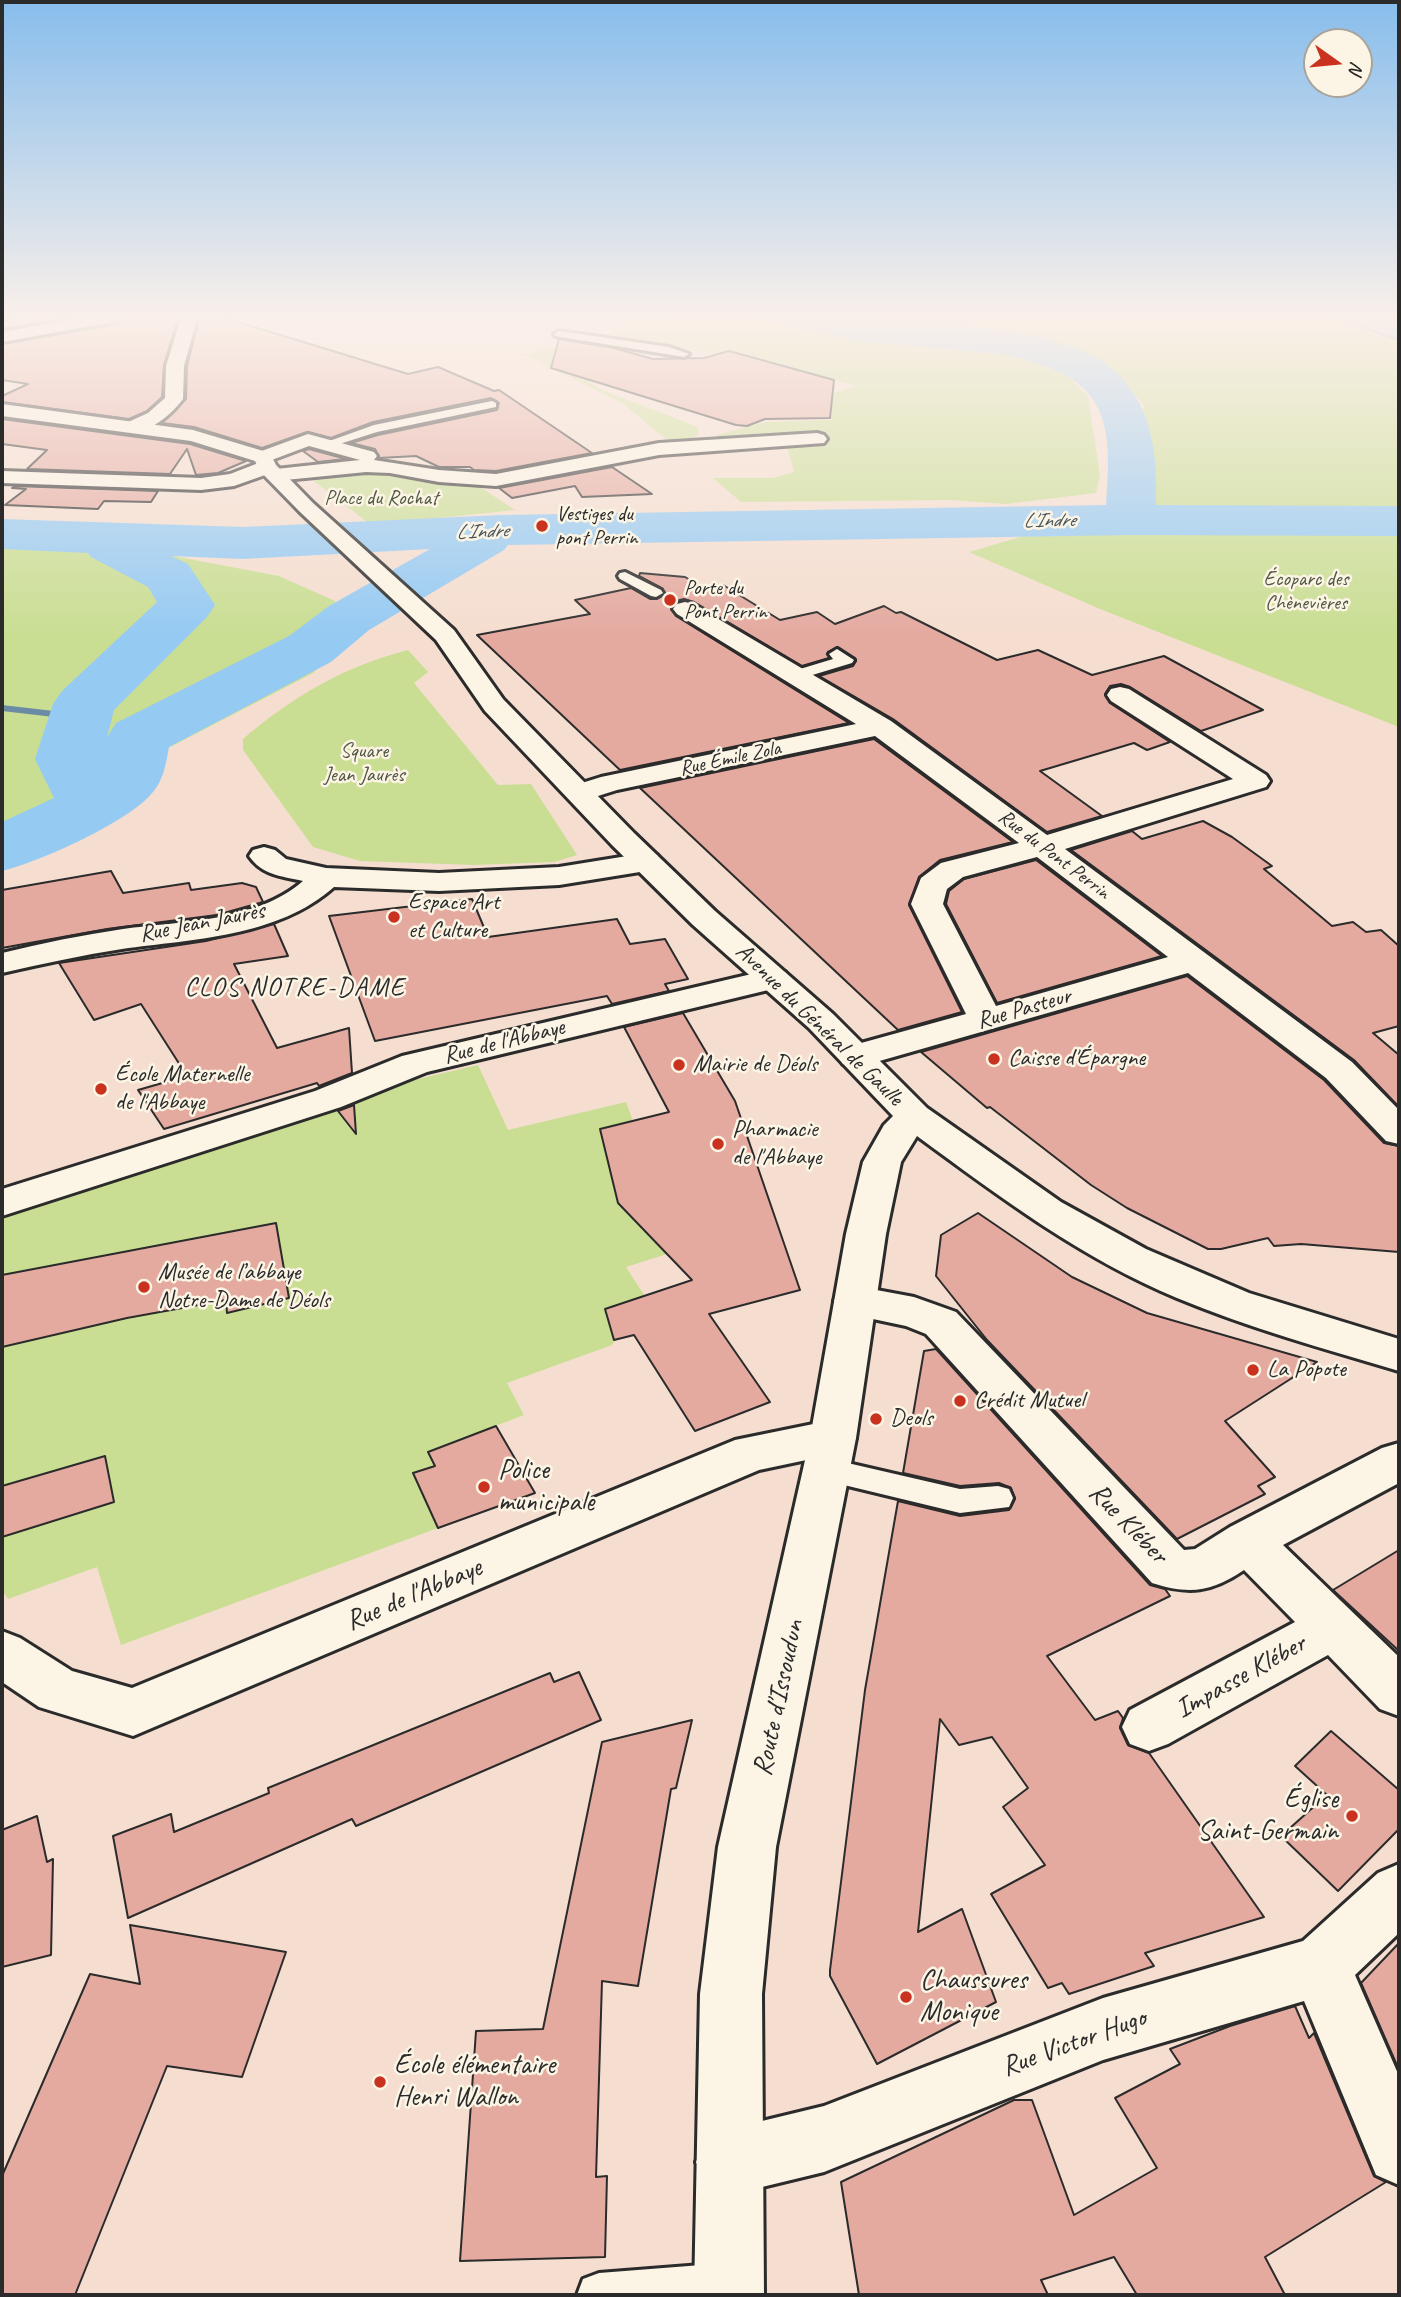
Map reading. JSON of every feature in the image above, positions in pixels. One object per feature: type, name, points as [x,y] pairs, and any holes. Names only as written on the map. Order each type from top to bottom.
[{"type":"street","points":[[42,422],[139,435],[268,466],[390,467],[439,476],[496,480],[659,449],[817,439]]},
{"type":"street","points":[[96,422],[193,436],[268,466]]},
{"type":"street","points":[[133,427],[144,422]]},
{"type":"street","points":[[2,477],[201,484],[234,481],[268,466],[308,440],[381,460],[390,467]]},
{"type":"street","name":"Avenue du Général de Gaulle","points":[[268,466],[445,635],[494,705],[646,862],[821,1021],[914,1116],[1046,1212],[1131,1259],[1234,1304],[1399,1355]]},
{"type":"street","name":"Rue du Pont Perrin","points":[[683,608],[881,727],[1044,846],[1339,1070],[1399,1132]]},
{"type":"street","points":[[986,1020],[927,904],[932,886],[952,870],[1044,846],[1256,781],[1120,695]]},
{"type":"street","name":"Rue Émile Zola","points":[[579,793],[611,783],[881,727]]},
{"type":"street","points":[[264,856],[276,866],[326,877],[439,883],[559,876],[646,862]]},
{"type":"street","name":"Rue Jean Jaurès","points":[[2,963],[44,953],[175,933],[255,916],[315,891],[326,877]]},
{"type":"street","name":"Rue Pasteur","points":[[856,1056],[1192,961]]},
{"type":"street","name":"Rue de l'Abbaye","points":[[2,1203],[328,1099],[415,1064],[773,979]]},
{"type":"street","name":"Route d'Issoudun","points":[[728,2290],[731,1994],[747,1847],[830,1454],[855,1301],[883,1162],[897,1134],[914,1116]]},
{"type":"street","name":"Rue Kléber","points":[[855,1301],[914,1312],[941,1322],[1170,1568],[1187,1573],[1200,1571],[1247,1541],[1399,1461]]},
{"type":"street","name":"Rue de l'Abbaye","points":[[2,1654],[58,1690],[133,1712],[752,1453],[830,1454]]},
{"type":"street","points":[[1247,1541],[1399,1692]]},
{"type":"street","name":"Impasse Kléber","points":[[1149,1727],[1333,1627]]},
{"type":"street","name":"Rue Victor Hugo","points":[[729,2162],[824,2138],[1103,2029],[1320,1966],[1399,1894]]},
{"type":"street","points":[[1320,1966],[1399,2152]]},
{"type":"lane","points":[[327,444],[374,429],[407,422]]},
{"type":"lane","points":[[625,576],[656,593]]},
{"type":"lane","points":[[796,675],[846,660],[836,654]]},
{"type":"lane","points":[[830,1454],[960,1501],[998,1498]]},
{"type":"lane","points":[[599,2295],[728,2290]]},
{"type":"green space","points":[[645,422],[686,422],[698,427],[699,432],[690,445],[673,445]]},
{"type":"green space","points":[[764,422],[1092,422],[1100,475],[1096,493],[1006,504],[951,500],[741,502],[713,478],[773,478],[794,472],[788,450],[781,438],[720,441],[717,435]]},
{"type":"green space","name":"Écoparc des Chènevières","points":[[1140,422],[1399,422],[1399,727],[1100,609],[969,552],[1150,499],[1142,490],[1134,467]]},
{"type":"green space","name":"Place du Rochat","points":[[383,472],[474,483],[515,510],[371,525],[314,481],[331,473]]},
{"type":"green space","points":[[2,523],[138,526],[131,548],[279,576],[335,601],[341,646],[313,673],[2,834]]},
{"type":"green space","name":"Square Jean Jaurès","points":[[408,650],[428,672],[414,683],[498,785],[531,784],[577,855],[554,862],[474,865],[360,861],[313,847],[243,750],[243,739],[320,685],[363,665]]},
{"type":"green space","points":[[478,1065],[508,1130],[626,1102],[633,1121],[600,1130],[618,1202],[667,1254],[626,1267],[659,1318],[621,1331],[612,1345],[507,1383],[524,1415],[428,1452],[434,1466],[413,1474],[438,1528],[121,1645],[97,1567],[8,1599],[2,1590],[2,1216],[37,1200],[373,1096],[401,1083]]},
{"type":"building","points":[[2,422],[26,422],[190,444],[246,461],[218,473],[196,475],[187,449],[170,474],[27,469],[47,450],[2,444]]},
{"type":"building","points":[[372,422],[331,438],[307,432],[262,448],[194,427],[162,423]]},
{"type":"building","points":[[439,422],[547,422],[592,453],[496,471],[474,470],[470,467],[439,467],[416,456],[379,458],[375,449],[351,443]]},
{"type":"building","points":[[727,422],[757,422],[747,426]]},
{"type":"building","points":[[309,449],[346,459],[318,462],[303,451]]},
{"type":"building","points":[[612,467],[652,494],[582,497],[575,486],[512,498],[499,488]]},
{"type":"building","points":[[12,488],[158,491],[151,502],[104,501],[98,509],[5,505],[26,489]]},
{"type":"building","points":[[640,573],[685,577],[706,589],[723,585],[780,620],[817,612],[835,624],[884,606],[997,660],[1038,650],[1092,675],[1164,656],[1263,710],[1201,731],[1130,687],[1121,684],[1110,686],[1105,694],[1110,703],[1170,742],[1147,750],[1134,743],[1040,771],[1102,816],[1047,832],[893,719],[819,676],[853,666],[855,658],[838,647],[828,652],[829,658],[802,666],[694,602],[684,599],[676,601],[671,607],[676,616],[849,723],[620,770],[477,635],[590,614],[575,600],[631,588],[650,599],[664,595],[663,589],[639,576]]},
{"type":"building","points":[[874,739],[1013,842],[940,860],[919,877],[909,905],[962,1012],[898,1030],[640,788]]},
{"type":"building","points":[[1203,821],[1232,837],[1272,866],[1264,869],[1332,926],[1353,922],[1366,932],[1381,930],[1399,946],[1399,1026],[1373,1033],[1399,1055],[1399,1107],[1354,1060],[1071,850],[1132,831],[1142,839]]},
{"type":"building","points":[[1036,860],[1162,956],[997,1003],[946,904],[949,891],[964,879]]},
{"type":"building","points":[[111,871],[123,893],[189,883],[191,890],[242,883],[256,887],[263,902],[217,915],[107,929],[2,948],[2,890]]},
{"type":"building","points":[[472,899],[488,937],[617,919],[630,944],[665,939],[688,979],[665,984],[669,991],[612,1004],[607,996],[375,1041],[329,916]]},
{"type":"building","points":[[274,924],[288,956],[234,964],[277,1048],[349,1028],[352,1073],[319,1086],[317,1083],[164,1129],[138,1090],[187,1076],[141,1004],[94,1020],[59,963],[206,941]]},
{"type":"building","points":[[1187,976],[1324,1080],[1384,1143],[1399,1146],[1399,1252],[1301,1244],[1274,1246],[1268,1238],[1221,1249],[1208,1249],[1127,1208],[1091,1185],[990,1107],[987,1108],[921,1052]]},
{"type":"building","points":[[683,1013],[735,1101],[800,1290],[709,1314],[770,1402],[695,1431],[634,1335],[614,1340],[605,1309],[692,1280],[618,1203],[600,1129],[669,1112],[624,1027]]},
{"type":"building","points":[[354,1105],[356,1134],[338,1111]]},
{"type":"building","points":[[978,1213],[1072,1277],[1147,1313],[1317,1362],[1225,1421],[1275,1477],[1258,1486],[1265,1494],[1177,1539],[987,1340],[936,1276],[941,1235]]},
{"type":"building","name":"Musée de l’abbaye Notre-Dame de Déols","points":[[276,1223],[289,1298],[227,1313],[226,1300],[127,1318],[2,1347],[2,1275]]},
{"type":"building","points":[[936,1349],[1150,1585],[1165,1589],[1170,1596],[1047,1656],[1095,1720],[1118,1711],[1123,1718],[1120,1728],[1128,1745],[1149,1753],[1264,1917],[1145,1953],[1154,1966],[1069,1994],[1062,1983],[1048,1988],[991,1894],[1045,1865],[1003,1807],[1028,1788],[992,1737],[959,1745],[940,1719],[918,1932],[962,1909],[996,2002],[877,2064],[830,1976],[830,1970],[865,1690],[898,1501],[960,1516],[1009,1510],[1015,1499],[1011,1488],[999,1483],[960,1486],[903,1473],[924,1351]]},
{"type":"building","points":[[496,1426],[535,1493],[438,1528],[413,1473],[435,1466],[428,1452]]},
{"type":"building","points":[[105,1456],[114,1502],[2,1537],[2,1486]]},
{"type":"building","points":[[1399,1550],[1399,1651],[1333,1590]]},
{"type":"building","points":[[579,1672],[601,1720],[356,1826],[352,1819],[128,1918],[113,1836],[171,1814],[174,1832],[269,1793],[268,1788],[550,1673],[554,1682]]},
{"type":"building","points":[[692,1720],[676,1788],[671,1789],[638,1986],[602,1981],[596,2177],[607,2176],[605,2257],[460,2261],[476,2031],[543,2029],[602,1742]]},
{"type":"building","name":"Église Saint-Germain","points":[[1331,1731],[1399,1790],[1399,1829],[1338,1891],[1281,1836],[1327,1795],[1295,1766]]},
{"type":"building","points":[[37,1816],[47,1862],[53,1859],[51,1955],[2,1967],[2,1830]]},
{"type":"building","points":[[130,1925],[286,1952],[242,2077],[167,2066],[75,2295],[2,2295],[2,2176],[90,1974],[140,1984]]},
{"type":"building","points":[[1399,1943],[1399,2070],[1361,1983]]},
{"type":"building","points":[[1295,2006],[1309,2038],[1314,2033],[1374,2176],[1386,2182],[1265,2257],[1285,2295],[1137,2295],[1114,2257],[1041,2280],[1048,2295],[859,2295],[841,2182],[1014,2100],[1032,2100],[1074,2215],[1157,2168],[1115,2098],[1180,2064],[1170,2049],[1230,2026]]},
{"type":"waterway","name":"L'Indre","points":[[1126,422],[1132,464],[1130,520]]},
{"type":"waterway","name":"L'Indre","points":[[115,538],[243,543],[501,530],[1130,520]]},
{"type":"waterway","name":"L'Indre","points":[[1130,520],[1399,521]]},
{"type":"waterway","name":"L'Indre","points":[[2,534],[115,538]]},
{"type":"waterway","points":[[92,806],[68,759],[84,704],[187,605],[169,576],[110,546],[115,538]]},
{"type":"waterway","points":[[92,806],[128,780],[139,737],[310,649],[349,618],[486,539]]},
{"type":"waterway","points":[[2,708],[80,717]]},
{"type":"waterway","points":[[2,849],[92,806]]},
{"type":"place","name":"Vestiges du pont Perrin","points":[[542,526]]},
{"type":"place","name":"Porte du Pont Perrin","points":[[670,600]]},
{"type":"place","name":"Espace Art et Culture","points":[[394,917]]},
{"type":"place","name":"Caisse d'Épargne","points":[[994,1059]]},
{"type":"place","name":"Mairie de Déols","points":[[679,1065]]},
{"type":"place","name":"École Maternelle de l'Abbaye","points":[[101,1089]]},
{"type":"place","name":"Pharmacie de l'Abbaye","points":[[718,1144]]},
{"type":"place","name":"Musée de l’abbaye Notre-Dame de Déols","points":[[144,1287]]},
{"type":"place","name":"La Popote","points":[[1253,1370]]},
{"type":"place","name":"Crédit Mutuel","points":[[960,1401]]},
{"type":"place","name":"Deols","points":[[876,1419]]},
{"type":"place","name":"Police municipale","points":[[484,1487]]},
{"type":"place","name":"Église Saint-Germain","points":[[1352,1816]]},
{"type":"place","name":"Chaussures Monique","points":[[906,1997]]},
{"type":"place","name":"École élémentaire Henri Wallon","points":[[380,2082]]},
{"type":"district","name":"CLOS NOTRE-DAME","points":[[295,988]]}]
